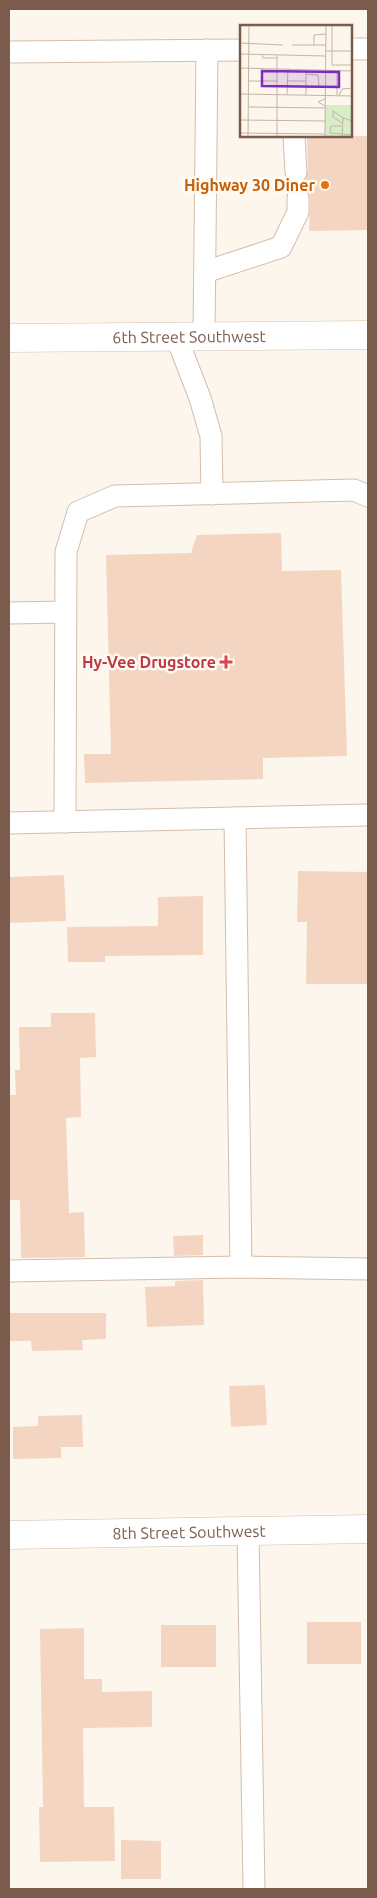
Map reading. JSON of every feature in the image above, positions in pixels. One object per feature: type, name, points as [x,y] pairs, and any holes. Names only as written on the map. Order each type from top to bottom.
[{"type":"main road","name":"6th Street Southwest","points":[[9,338],[368,334]]},
{"type":"main road","name":"8th Street Southwest","points":[[9,1535],[368,1529]]},
{"type":"lane","points":[[352,49],[368,49]]},
{"type":"lane","points":[[204,336],[206,50]]},
{"type":"lane","points":[[9,52],[240,50]]},
{"type":"lane","points":[[294,138],[296,172]]},
{"type":"lane","points":[[205,272],[281,247],[298,212],[298,198]]},
{"type":"lane","points":[[176,336],[200,398],[211,436],[212,494]]},
{"type":"lane","points":[[65,822],[66,552],[78,512],[115,496],[354,490],[368,496]]},
{"type":"lane","points":[[9,613],[65,612]]},
{"type":"lane","points":[[9,824],[368,815]]},
{"type":"lane","points":[[235,818],[241,1267]]},
{"type":"lane","points":[[9,1271],[241,1267],[368,1269]]},
{"type":"lane","points":[[248,1531],[254,1889]]},
{"type":"building","name":"Highway 30 Diner","points":[[368,136],[368,230],[309,231],[310,198],[309,192],[305,188],[308,171],[307,138]]},
{"type":"building","name":"Hy-Vee Drugstore","points":[[281,533],[282,571],[341,570],[347,756],[263,758],[263,779],[85,783],[84,754],[111,754],[106,555],[191,553],[197,535]]},
{"type":"building","points":[[298,871],[368,872],[368,984],[306,984],[307,922],[297,922]]},
{"type":"building","points":[[64,875],[66,921],[9,923],[9,877]]},
{"type":"building","points":[[203,896],[203,955],[105,956],[105,962],[68,962],[67,927],[158,926],[158,897]]},
{"type":"building","points":[[51,1013],[95,1013],[96,1057],[80,1058],[81,1117],[66,1118],[69,1213],[84,1212],[85,1257],[21,1258],[20,1200],[9,1200],[9,1095],[16,1095],[15,1070],[20,1070],[19,1027],[51,1027]]},
{"type":"building","points":[[203,1235],[203,1255],[174,1256],[173,1236]]},
{"type":"building","points":[[203,1280],[204,1325],[147,1327],[145,1287],[175,1286],[175,1281]]},
{"type":"building","points":[[9,1313],[106,1313],[106,1339],[82,1340],[83,1350],[32,1351],[31,1341],[9,1341]]},
{"type":"building","points":[[265,1385],[267,1425],[231,1427],[229,1386]]},
{"type":"building","points":[[82,1415],[83,1447],[61,1447],[61,1458],[13,1459],[13,1427],[38,1426],[38,1416]]},
{"type":"building","points":[[307,1622],[361,1622],[361,1664],[307,1664]]},
{"type":"building","points":[[161,1625],[216,1625],[216,1667],[161,1667]]},
{"type":"building","points":[[84,1628],[84,1679],[102,1679],[102,1692],[152,1691],[152,1727],[83,1728],[84,1807],[114,1807],[115,1861],[40,1862],[39,1807],[43,1807],[40,1629]]},
{"type":"building","points":[[121,1840],[161,1841],[161,1879],[121,1879]]},
{"type":"place","name":"Highway 30 Diner","points":[[325,185]]},
{"type":"place","name":"Hy-Vee Drugstore","points":[[226,662]]}]
